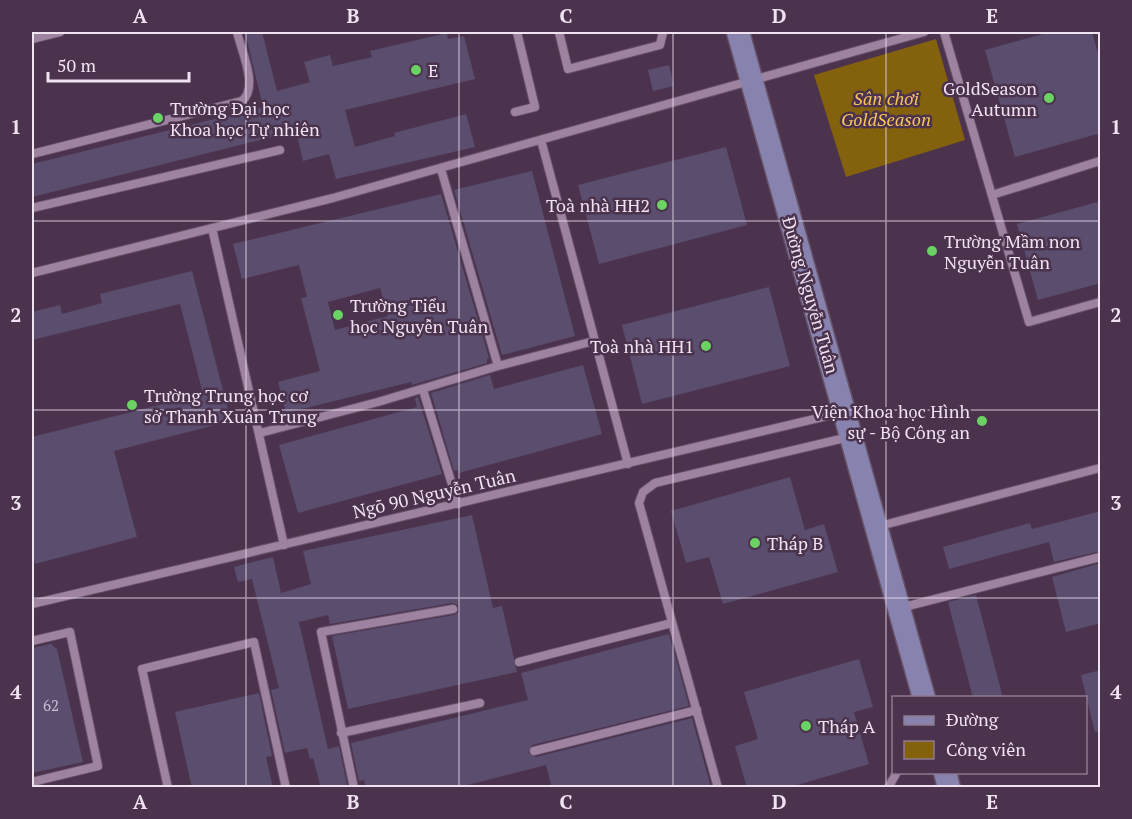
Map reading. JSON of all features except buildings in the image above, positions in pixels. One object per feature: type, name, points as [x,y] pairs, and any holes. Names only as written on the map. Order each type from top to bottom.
[{"type":"street","name":"Đường Nguyễn Tuân","points":[[738,32],[923,696]]},
{"type":"lane","points":[[32,39],[60,32]]},
{"type":"lane","points":[[32,154],[242,101],[250,91],[250,83],[237,32]]},
{"type":"lane","points":[[515,112],[535,107],[516,32]]},
{"type":"lane","points":[[559,32],[568,69],[660,45],[663,32]]},
{"type":"lane","points":[[32,273],[441,169],[924,32]]},
{"type":"lane","points":[[944,32],[1029,322],[1101,302]]},
{"type":"lane","points":[[541,140],[628,464]]},
{"type":"lane","points":[[32,208],[280,150]]},
{"type":"lane","points":[[992,195],[1101,160]]},
{"type":"lane","points":[[441,169],[498,366]]},
{"type":"lane","points":[[212,228],[284,545]]},
{"type":"lane","points":[[260,433],[423,390],[498,366],[594,342]]},
{"type":"lane","points":[[423,390],[458,504]]},
{"type":"lane","name":"Ngõ 90 Nguyễn Tuân","points":[[32,604],[844,412]]},
{"type":"lane","points":[[718,788],[639,503],[643,492],[655,483],[851,436]]},
{"type":"lane","points":[[876,527],[1101,468]]},
{"type":"lane","points":[[899,608],[1101,557]]},
{"type":"lane","points":[[354,788],[321,632],[453,609]]},
{"type":"lane","points":[[519,662],[672,623]]},
{"type":"lane","points":[[32,641],[70,632],[98,766],[32,782]]},
{"type":"lane","points":[[168,788],[142,669],[254,642],[286,788]]},
{"type":"lane","points":[[341,733],[480,703]]},
{"type":"lane","points":[[534,751],[697,710]]},
{"type":"lane","points":[[888,788],[896,774]]},
{"type":"green space","name":"Sân chơi GoldSeason","points":[[936,39],[965,140],[846,177],[814,75]]},
{"type":"place","name":"E","points":[[416,70]]},
{"type":"place","name":"GoldSeason Autumn","points":[[1049,98]]},
{"type":"place","name":"Trường Đại học Khoa học Tự nhiên","points":[[158,118]]},
{"type":"place","name":"Toà nhà HH2","points":[[662,205]]},
{"type":"place","name":"Trường Mầm non Nguyễn Tuân","points":[[932,251]]},
{"type":"place","name":"Trường Tiểu học Nguyễn Tuân","points":[[338,315]]},
{"type":"place","name":"Toà nhà HH1","points":[[706,346]]},
{"type":"place","name":"Trường Trung học cơ sở Thanh Xuân Trung","points":[[132,405]]},
{"type":"place","name":"Viện Khoa học Hình sự - Bộ Công an","points":[[982,421]]},
{"type":"place","name":"Tháp B","points":[[755,543]]},
{"type":"place","name":"Tháp A","points":[[806,726]]}]
